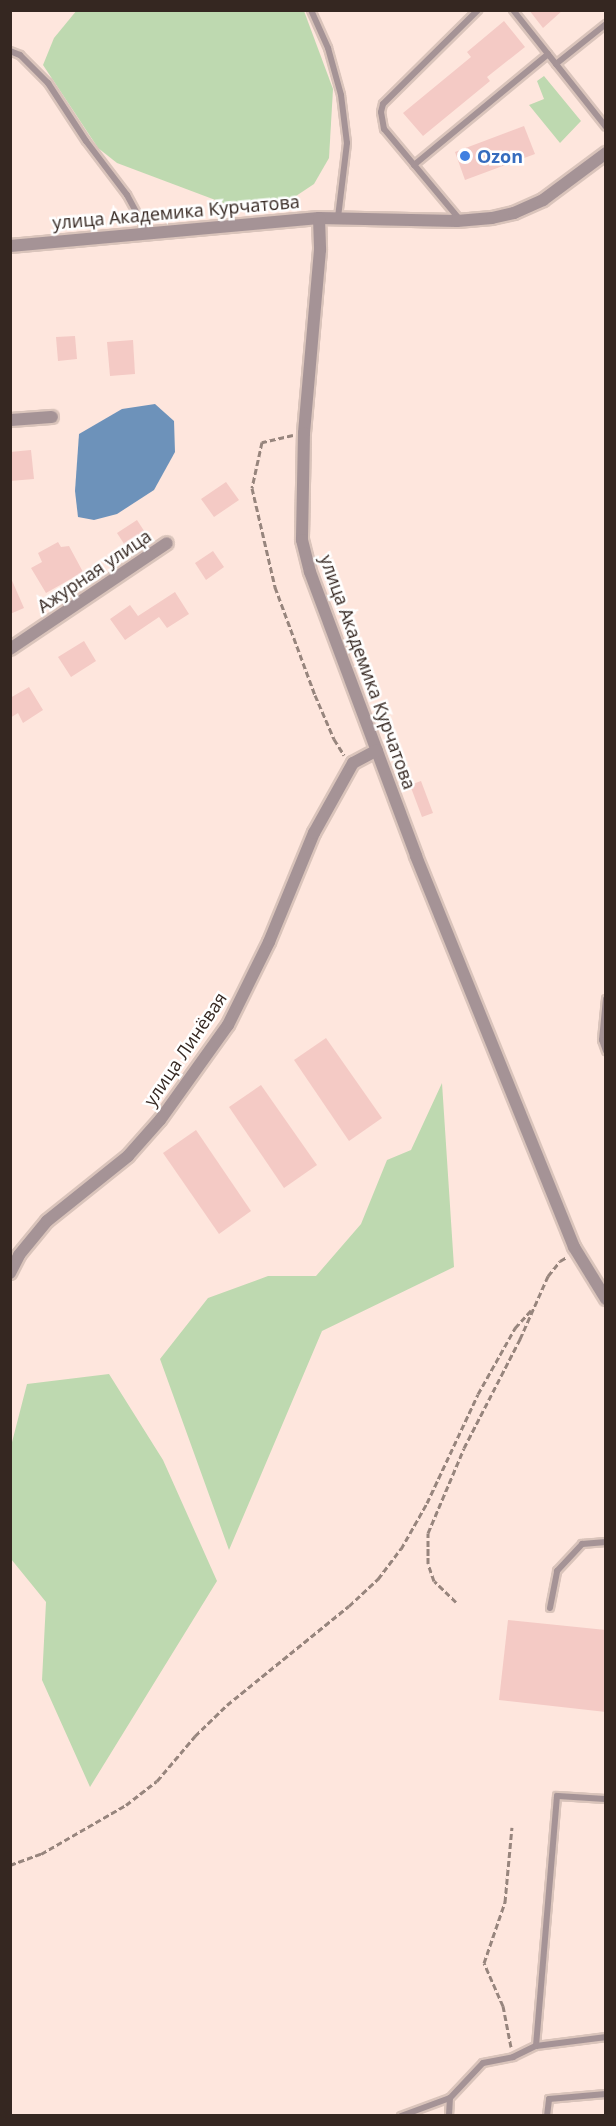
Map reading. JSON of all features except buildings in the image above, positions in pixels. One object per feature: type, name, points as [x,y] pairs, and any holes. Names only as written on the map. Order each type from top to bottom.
[{"type":"street","points":[[319,218],[461,221],[514,213],[543,200],[606,153]]},
{"type":"street","name":"улица Академика Курчатова","points":[[10,246],[319,218],[320,250],[303,433],[302,540],[310,572],[416,856],[577,1252],[606,1299]]},
{"type":"street","points":[[10,420],[52,417]]},
{"type":"street","name":"Ажурная улица","points":[[10,649],[167,543]]},
{"type":"street","points":[[353,763],[377,750]]},
{"type":"street","name":"улица Линёвая","points":[[10,1273],[19,1255],[47,1221],[136,1147],[160,1120],[228,1024],[269,942],[314,833],[353,763]]},
{"type":"lane","points":[[311,10],[328,48],[341,96],[347,143],[338,217]]},
{"type":"lane","points":[[461,221],[384,129],[381,119],[384,104],[478,10]]},
{"type":"lane","points":[[513,10],[606,127]]},
{"type":"lane","points":[[556,64],[606,24]]},
{"type":"lane","points":[[10,51],[20,55],[48,83],[86,141],[127,195],[147,232]]},
{"type":"lane","points":[[414,165],[548,54]]},
{"type":"lane","points":[[606,999],[602,1040],[606,1051]]},
{"type":"lane","points":[[550,1608],[557,1571],[582,1544],[606,1542]]},
{"type":"lane","points":[[537,2046],[557,1796],[606,1799]]},
{"type":"lane","points":[[401,2115],[450,2098],[483,2062],[513,2057],[537,2046],[606,2037]]},
{"type":"lane","points":[[547,2115],[549,2099],[606,2094]]},
{"type":"lane","points":[[449,2115],[450,2098]]},
{"type":"path","points":[[303,433],[262,442],[252,488],[275,587],[334,739],[345,757],[353,763]]},
{"type":"path","points":[[456,1602],[434,1581],[428,1564],[428,1533],[464,1448],[520,1339],[548,1276],[560,1261],[577,1252]]},
{"type":"path","points":[[10,1865],[41,1854],[126,1805],[157,1781],[195,1736],[227,1705],[349,1606],[378,1579],[401,1549],[427,1503],[478,1394],[515,1328],[531,1310]]},
{"type":"path","points":[[512,1827],[505,1902],[484,1963],[503,2006],[513,2057]]},
{"type":"green space","points":[[77,10],[304,11],[333,89],[329,158],[314,184],[281,206],[234,207],[117,163],[98,148],[43,65],[54,38]]},
{"type":"green space","points":[[544,76],[581,121],[560,143],[529,105],[544,99],[537,81]]},
{"type":"green space","points":[[442,1083],[454,1267],[322,1331],[229,1550],[160,1359],[208,1298],[268,1276],[316,1276],[361,1224],[387,1160],[411,1150]]},
{"type":"green space","points":[[109,1374],[163,1460],[217,1581],[90,1787],[42,1680],[46,1602],[11,1559],[10,1450],[27,1384]]},
{"type":"water","points":[[155,404],[174,421],[175,452],[154,490],[117,514],[94,520],[78,517],[75,491],[79,434],[122,409]]},
{"type":"place","name":"Ozon","points":[[465,156]]}]
